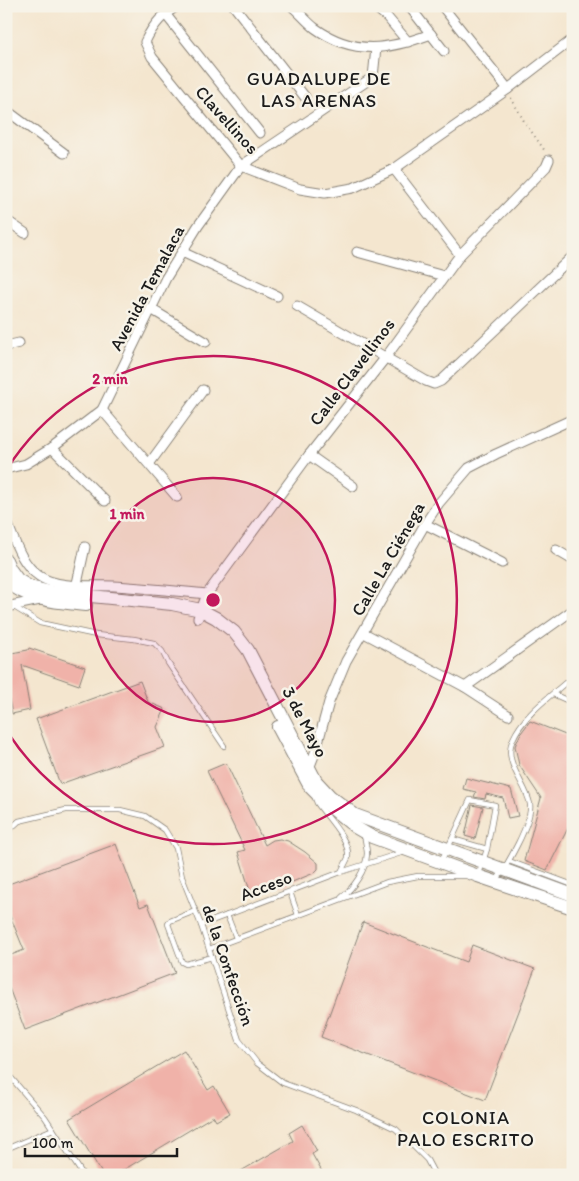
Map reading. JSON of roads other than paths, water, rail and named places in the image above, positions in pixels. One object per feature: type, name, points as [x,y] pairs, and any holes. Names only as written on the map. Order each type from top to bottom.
[{"type":"main road","points":[[6,560],[12,580]]},
{"type":"main road","name":"3 de Mayo","points":[[12,580],[30,587],[49,591],[76,590],[172,604],[216,618],[234,632],[248,650],[308,778],[316,781],[330,796],[358,816],[428,845],[450,844],[483,862],[507,865],[573,895]]},
{"type":"main road","points":[[49,591],[58,602],[200,614]]},
{"type":"main road","points":[[308,778],[328,805],[364,832],[478,876],[573,908]]},
{"type":"street","name":"Clavellinos","points":[[178,6],[152,27],[145,42],[152,57],[242,166],[300,188],[324,193],[353,188],[394,169],[508,89],[573,39]]},
{"type":"street","points":[[234,6],[306,97]]},
{"type":"street","points":[[292,6],[315,28],[343,43],[376,48],[408,42],[430,34]]},
{"type":"street","points":[[374,6],[387,17],[408,42]]},
{"type":"street","points":[[409,6],[444,51]]},
{"type":"street","points":[[442,6],[508,89]]},
{"type":"street","points":[[166,15],[260,133]]},
{"type":"street","name":"Avenida Temalaca","points":[[6,469],[26,464],[52,448],[102,410],[166,278],[198,226],[242,166],[373,78],[376,48]]},
{"type":"street","points":[[6,110],[64,153]]},
{"type":"street","name":"Calle Clavellinos","points":[[200,614],[207,594],[309,455],[386,357],[460,255],[546,167],[550,160]]},
{"type":"street","points":[[394,169],[460,255]]},
{"type":"street","points":[[6,220],[25,233]]},
{"type":"street","points":[[182,252],[277,296]]},
{"type":"street","points":[[357,252],[444,276]]},
{"type":"street","points":[[297,306],[434,384],[440,381],[573,256]]},
{"type":"street","points":[[151,309],[206,342]]},
{"type":"street","points":[[6,346],[19,342]]},
{"type":"street","points":[[149,464],[203,390]]},
{"type":"street","points":[[102,410],[177,497]]},
{"type":"street","name":"Calle La Ciénega","points":[[308,778],[330,702],[346,661],[438,503],[470,468],[573,419]]},
{"type":"street","points":[[52,448],[105,501]]},
{"type":"street","points":[[309,455],[353,486]]},
{"type":"street","points":[[6,520],[26,564],[40,577],[49,591],[10,606]]},
{"type":"street","points":[[425,524],[502,563]]},
{"type":"street","points":[[84,547],[76,590],[114,586],[207,594]]},
{"type":"street","points":[[556,550],[573,560]]},
{"type":"street","points":[[465,687],[573,610]]},
{"type":"street","points":[[364,633],[465,687],[508,715]]},
{"type":"lane","points":[[10,606],[40,623],[96,635],[154,643],[162,651],[168,663],[224,746]]},
{"type":"lane","points":[[495,882],[507,865],[529,817],[530,804],[510,754],[512,740],[528,718],[565,683],[573,680]]},
{"type":"lane","points":[[553,694],[573,704]]},
{"type":"lane","points":[[308,778],[317,803],[344,839],[348,848],[348,858],[341,872]]},
{"type":"lane","points":[[209,950],[236,938],[387,882],[418,876],[478,876],[487,849],[495,805],[470,800],[440,862]]},
{"type":"lane","name":"de la Confección","points":[[6,833],[19,821],[66,810],[120,810],[145,816],[165,830],[176,848],[182,877],[201,925],[239,1040],[257,1063],[283,1082],[356,1110],[396,1129],[427,1160],[435,1175]]},
{"type":"lane","points":[[338,900],[351,890],[358,879],[367,854],[364,832],[358,816]]},
{"type":"lane","points":[[450,844],[487,849]]},
{"type":"lane","name":"Acceso","points":[[201,925],[341,872],[388,856],[414,850]]},
{"type":"lane","points":[[507,865],[573,885]]},
{"type":"lane","points":[[290,892],[298,915]]},
{"type":"lane","points":[[195,911],[170,921],[168,924],[182,962],[186,964],[212,957]]},
{"type":"lane","points":[[227,915],[236,938]]},
{"type":"lane","points":[[6,1072],[45,1117],[83,1175]]},
{"type":"lane","points":[[6,1148],[53,1129]]},
{"type":"district","name":"GUADALUPE DE LAS ARENAS","points":[[319,89]]},
{"type":"district","name":"COLONIA PALO ESCRITO","points":[[466,1128]]}]
